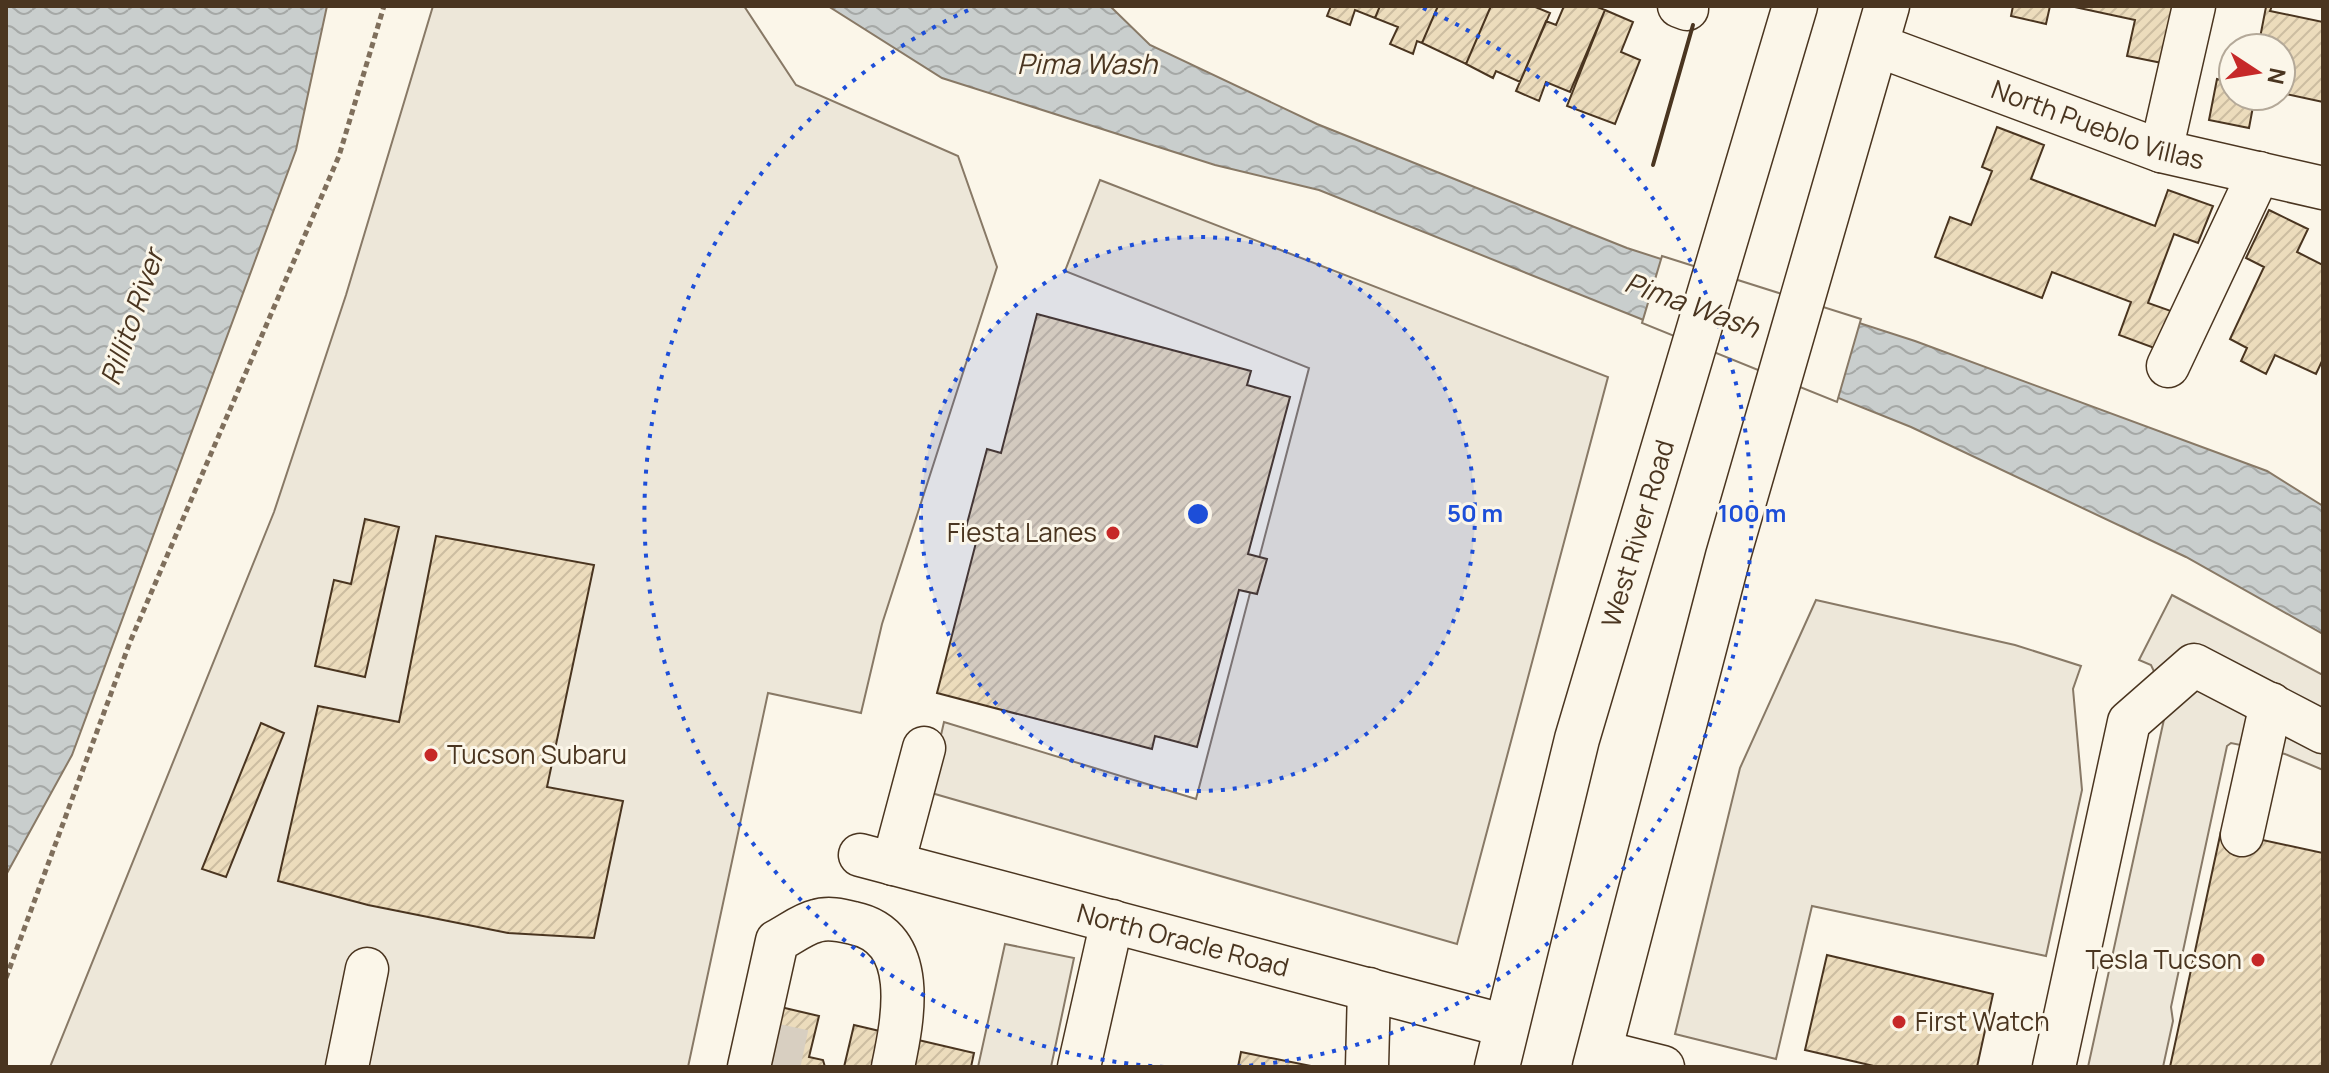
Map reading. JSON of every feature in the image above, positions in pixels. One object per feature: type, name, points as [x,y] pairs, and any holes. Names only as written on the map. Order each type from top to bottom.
[{"type":"main road","name":"West River Road","points":[[1502,1047],[1577,739],[1795,6]]},
{"type":"main road","points":[[1597,1059],[1671,765],[1764,428],[1881,26]]},
{"type":"lane","points":[[2161,151],[2194,6]]},
{"type":"lane","name":"North Pueblo Villas","points":[[1881,26],[2161,151],[2323,188]]},
{"type":"lane","points":[[2168,366],[2259,173]]},
{"type":"lane","points":[[2054,1067],[2129,722],[2194,665],[2323,732]]},
{"type":"lane","points":[[2242,835],[2271,704]]},
{"type":"lane","name":"North Oracle Road","points":[[924,748],[876,859],[1369,989],[1502,1047]]},
{"type":"lane","points":[[749,1067],[777,941],[815,921],[836,919],[877,931],[892,948],[900,965],[902,1025],[893,1067]]},
{"type":"lane","points":[[791,1010],[815,921]]},
{"type":"lane","points":[[1079,1067],[1112,921]]},
{"type":"lane","points":[[347,1067],[367,969]]},
{"type":"lane","points":[[1367,1067],[1369,989]]},
{"type":"lane","points":[[1597,1059],[1663,1067]]},
{"type":"path","points":[[6,978],[130,642],[339,156],[384,6]]},
{"type":"shaded area","points":[[433,6],[744,6],[796,85],[958,156],[997,267],[882,624],[861,713],[768,693],[688,1067],[50,1067],[274,512],[346,295]]},
{"type":"shaded area","points":[[1100,180],[1608,377],[1457,944],[928,792],[944,722],[1196,799],[1309,368],[1065,271]]},
{"type":"shaded area","points":[[2172,595],[2323,675],[2323,770],[2285,754],[2231,743],[2227,746],[2171,1007],[2173,1021],[2163,1067],[2088,1067],[2168,701],[2151,665],[2139,660]]},
{"type":"shaded area","points":[[1816,600],[2015,645],[2081,666],[2073,689],[2082,790],[2046,956],[1812,906],[1776,1059],[1675,1034],[1740,768]]},
{"type":"shaded area","points":[[1005,944],[1074,958],[1051,1067],[978,1067]]},
{"type":"water","name":"Rillito River","points":[[6,6],[327,6],[296,150],[72,755],[6,875]]},
{"type":"water","name":"Pima Wash","points":[[828,6],[1110,6],[1150,45],[1317,124],[1627,248],[1915,341],[2267,471],[2323,506],[2323,634],[2186,557],[1911,427],[1319,190],[1215,165],[942,78]]},
{"type":"pier","points":[[1662,256],[1861,319],[1837,402],[1642,323]]},
{"type":"building","points":[[1331,6],[1380,6],[1375,18],[1355,10],[1350,25],[1327,16]]},
{"type":"building","points":[[1380,6],[1438,6],[1422,43],[1417,41],[1413,54],[1390,44],[1398,27],[1375,18]]},
{"type":"building","points":[[1438,6],[1491,6],[1466,64],[1422,43]]},
{"type":"building","points":[[1491,6],[1533,6],[1550,13],[1520,82],[1496,71],[1493,78],[1466,64]]},
{"type":"building","points":[[1564,6],[1595,6],[1605,10],[1570,92],[1546,82],[1539,101],[1516,91],[1546,21],[1556,25]]},
{"type":"building","points":[[2013,6],[2050,6],[2046,24],[2011,16]]},
{"type":"building","points":[[2070,6],[2179,6],[2167,64],[2127,56],[2135,20]]},
{"type":"building","points":[[2263,6],[2272,6],[2270,11],[2323,22],[2323,102],[2297,96],[2297,32],[2261,32],[2266,7]]},
{"type":"building","points":[[1605,10],[1633,22],[1621,52],[1640,60],[1615,124],[1567,106]]},
{"type":"building","points":[[2217,79],[2217,112],[2252,112],[2249,128],[2209,120]]},
{"type":"building","points":[[1997,127],[2044,145],[2031,179],[2155,226],[2168,190],[2213,206],[2198,243],[2174,234],[2148,303],[2171,311],[2157,349],[2119,335],[2131,302],[2052,272],[2042,298],[1935,257],[1950,217],[1971,225],[1992,171],[1982,167]]},
{"type":"building","points":[[2269,210],[2308,229],[2297,252],[2323,265],[2323,359],[2316,374],[2275,355],[2266,374],[2241,361],[2247,348],[2230,339],[2264,267],[2246,258]]},
{"type":"building","name":"Fiesta Lanes","points":[[1037,314],[1251,371],[1247,385],[1290,397],[1248,554],[1267,559],[1257,594],[1239,590],[1197,747],[1155,736],[1152,749],[937,693],[978,535],[965,531],[987,449],[1001,453]]},
{"type":"building","points":[[365,519],[399,527],[365,677],[315,666],[334,580],[351,584]]},
{"type":"building","name":"Tucson Subaru","points":[[436,536],[594,565],[547,787],[623,801],[594,938],[508,933],[368,905],[278,881],[318,706],[399,722]]},
{"type":"building","points":[[261,723],[284,733],[226,877],[202,869]]},
{"type":"building","name":"Tesla Tucson","points":[[2221,831],[2323,853],[2323,1067],[2170,1067]]},
{"type":"building","name":"First Watch","points":[[1827,955],[1993,994],[1977,1067],[1878,1067],[1805,1050]]},
{"type":"building","points":[[772,1005],[819,1016],[809,1057],[823,1060],[825,1067],[758,1067]]},
{"type":"building","points":[[854,1025],[974,1053],[971,1067],[844,1067]]},
{"type":"building","points":[[1241,1052],[1316,1067],[1238,1067]]},
{"type":"tunnel","points":[[779,1067],[791,1010]]},
{"type":"wall","points":[[1653,165],[1693,25]]},
{"type":"place","name":"Fiesta Lanes","points":[[1113,533]]},
{"type":"place","name":"Tucson Subaru","points":[[431,755]]},
{"type":"place","name":"Tesla Tucson","points":[[2258,960]]},
{"type":"place","name":"First Watch","points":[[1899,1022]]}]
